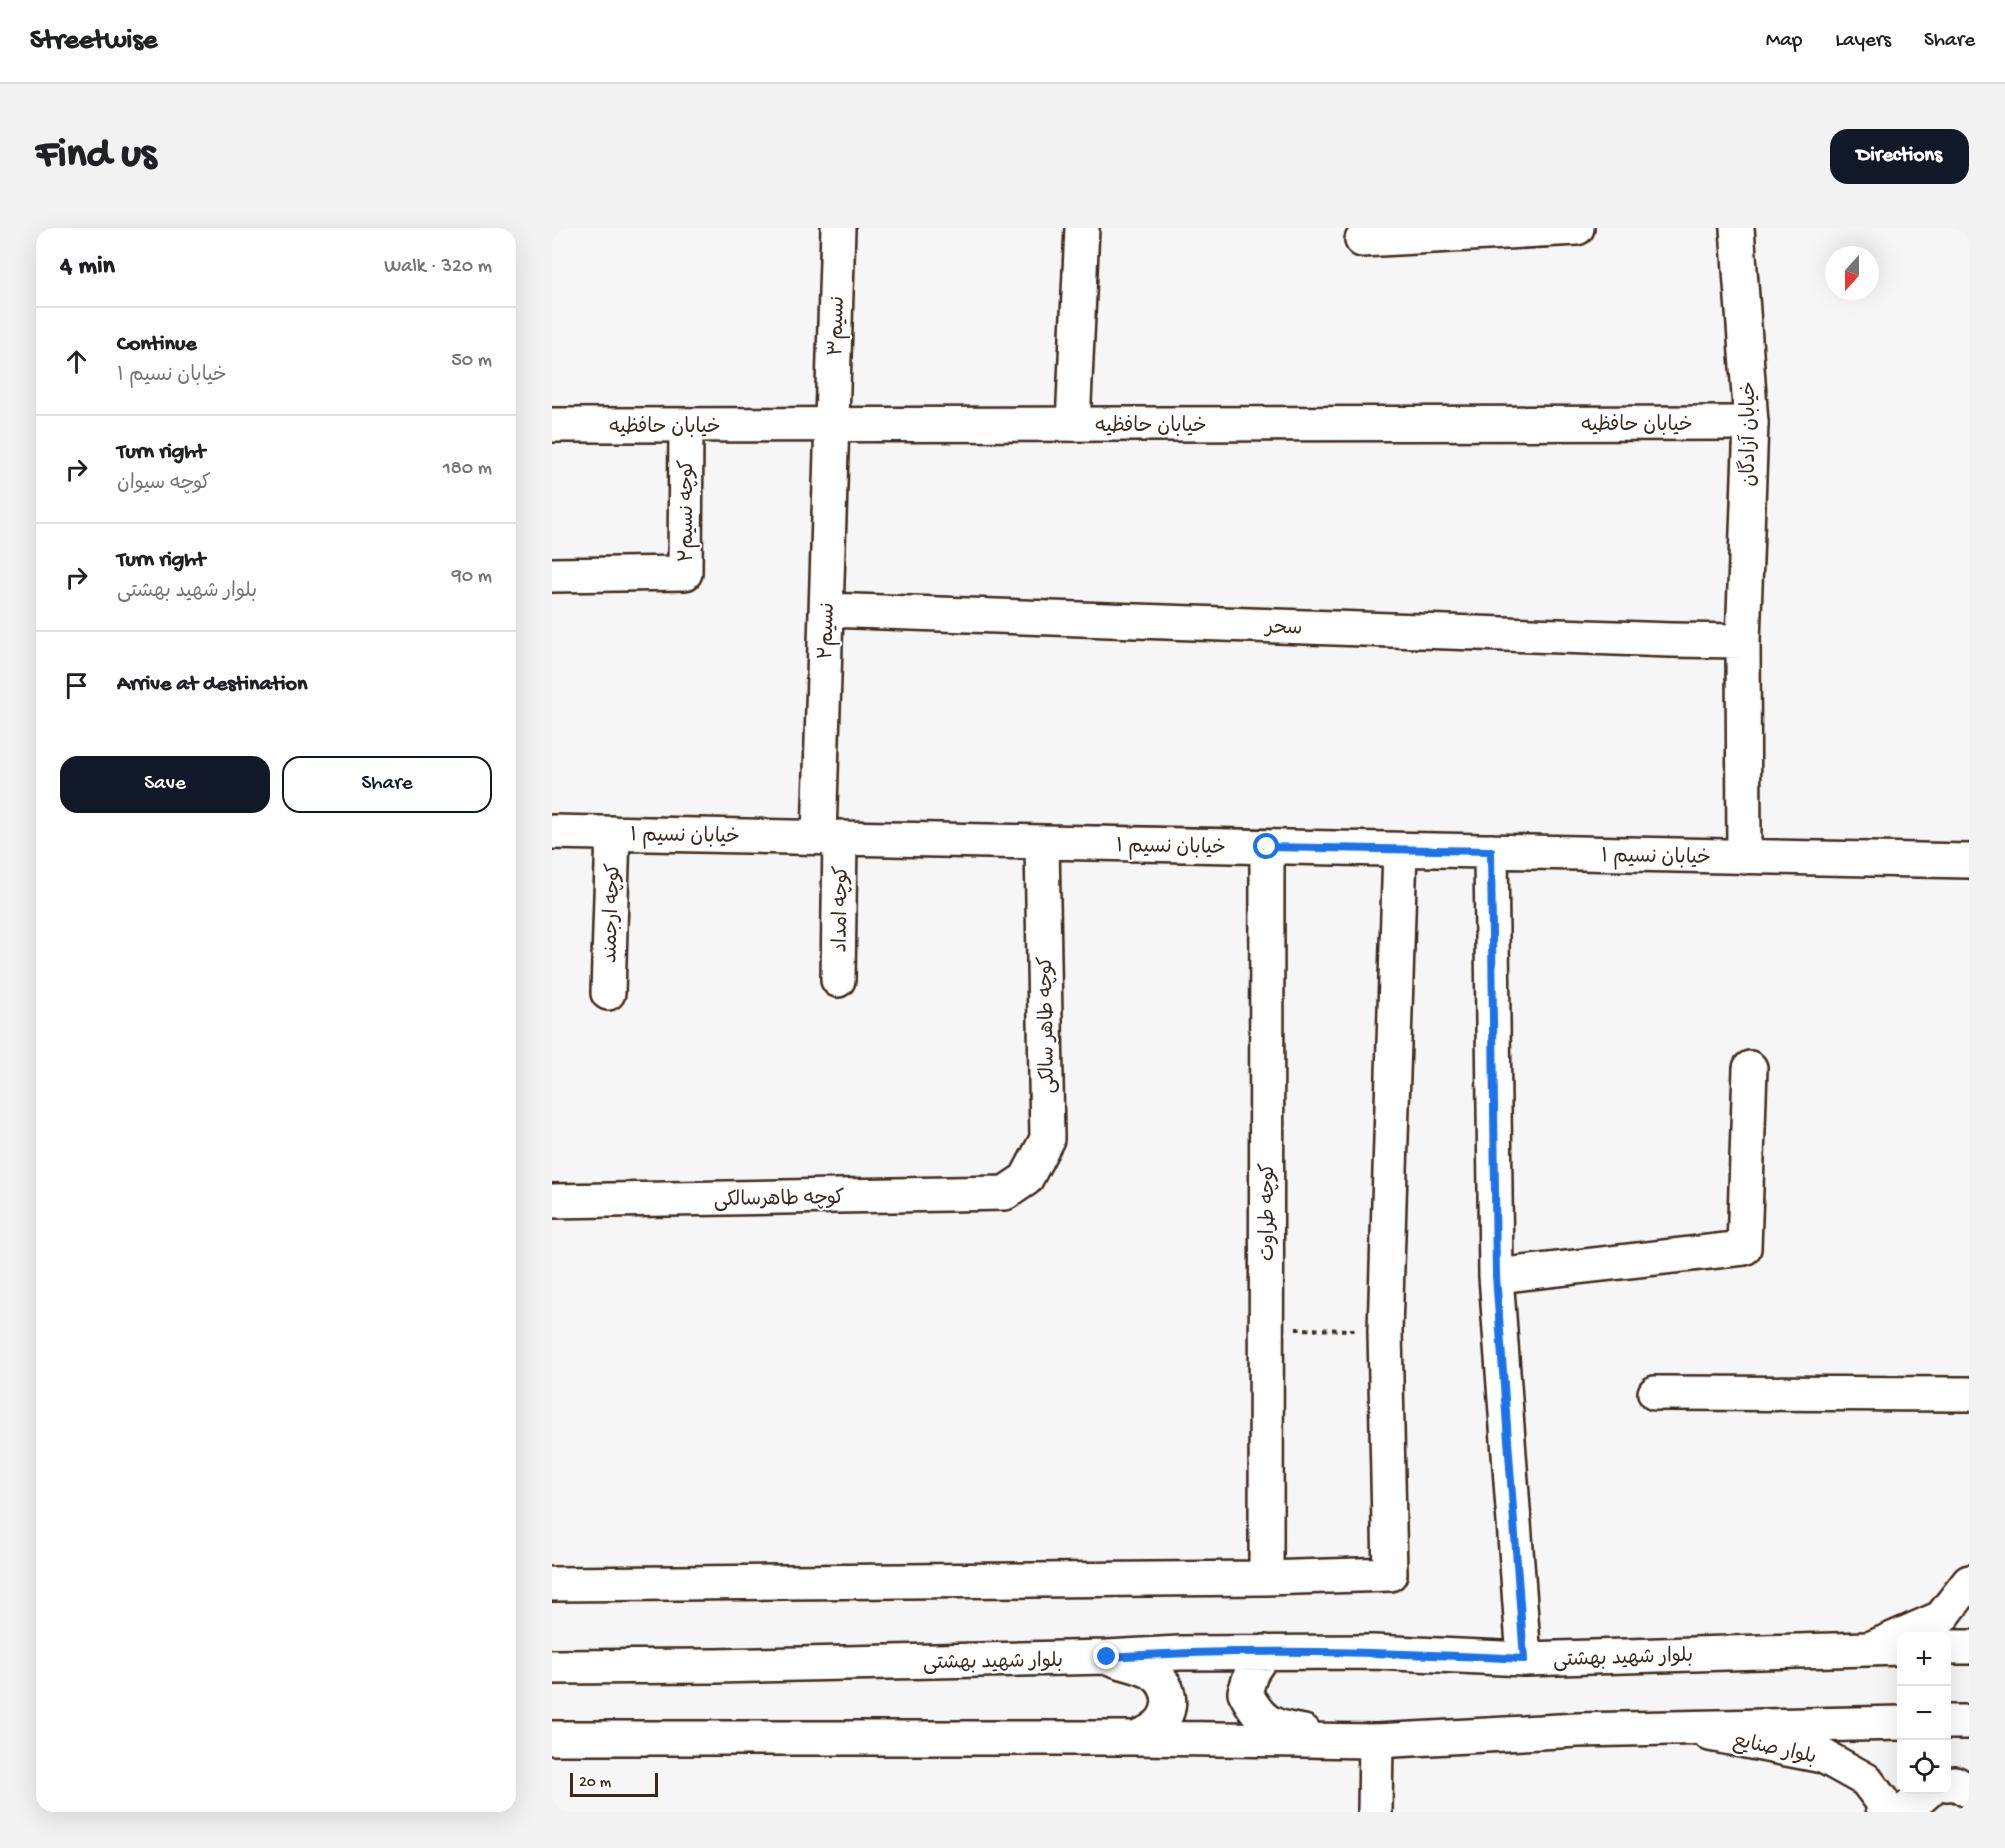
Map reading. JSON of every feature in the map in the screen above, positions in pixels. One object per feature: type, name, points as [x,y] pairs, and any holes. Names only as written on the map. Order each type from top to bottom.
[{"type":"street","name":"نسیم۳","points":[[832,424],[838,228]]},
{"type":"street","points":[[1073,424],[1082,228]]},
{"type":"street","points":[[1362,240],[1577,228]]},
{"type":"street","name":"خیابان آزادگان","points":[[1734,229],[1751,423],[1743,641],[1744,857]]},
{"type":"street","name":"خیابان حافظیه","points":[[552,425],[1751,423]]},
{"type":"street","name":"نسیم۲","points":[[829,837],[826,610],[832,424]]},
{"type":"street","name":"کوچه نسیم۲","points":[[552,575],[685,573],[686,425]]},
{"type":"street","name":"سحر","points":[[826,610],[1743,641]]},
{"type":"street","name":"خیابان نسیم ۱","points":[[552,832],[1969,861]]},
{"type":"street","name":"کوچه ارجمند","points":[[608,993],[613,833]]},
{"type":"street","name":"کوچه امداد","points":[[829,837],[838,980]]},
{"type":"street","name":"کوچه طاهر سالکی","points":[[1005,1192],[1026,1179],[1047,1139],[1042,842]]},
{"type":"street","name":"کوچه طراوت","points":[[1266,1578],[1267,847]]},
{"type":"street","points":[[552,1584],[1266,1578],[1390,1574],[1385,1331],[1400,849]]},
{"type":"street","points":[[1491,851],[1496,1276],[1524,1659]]},
{"type":"street","points":[[1496,1276],[1744,1248],[1750,1068]]},
{"type":"street","name":"کوچه طاهرسالکی","points":[[552,1201],[1005,1192]]},
{"type":"street","points":[[1655,1393],[1969,1394]]},
{"type":"street","points":[[1887,1648],[1941,1618],[1969,1582]]},
{"type":"street","points":[[1951,1647],[1969,1647]]},
{"type":"street","name":"بلوار شهید بهشتی","points":[[552,1666],[715,1666],[1266,1652],[1373,1652],[1524,1659],[1887,1648]]},
{"type":"street","points":[[1266,1652],[1252,1671],[1245,1692],[1255,1712],[1271,1724],[1288,1730],[1376,1741]]},
{"type":"street","points":[[1107,1657],[1155,1674],[1168,1691],[1170,1704],[1164,1717],[1154,1729],[1135,1738]]},
{"type":"street","points":[[1951,1722],[1969,1722]]},
{"type":"street","points":[[552,1738],[1135,1738],[1376,1741],[1578,1730],[1897,1723]]},
{"type":"street","name":"بلوار صنایع","points":[[1678,1728],[1823,1756],[1866,1780],[1882,1801],[1884,1812]]},
{"type":"street","points":[[1375,1812],[1376,1741]]},
{"type":"street","points":[[1951,1784],[1955,1783],[1969,1791]]},
{"type":"street","points":[[1904,1812],[1924,1794]]},
{"type":"path","points":[[1266,1329],[1385,1331]]},
{"type":"route","points":[[1107,1657],[1179,1653],[1373,1652],[1524,1659],[1496,1276],[1491,851],[1267,847]]}]
